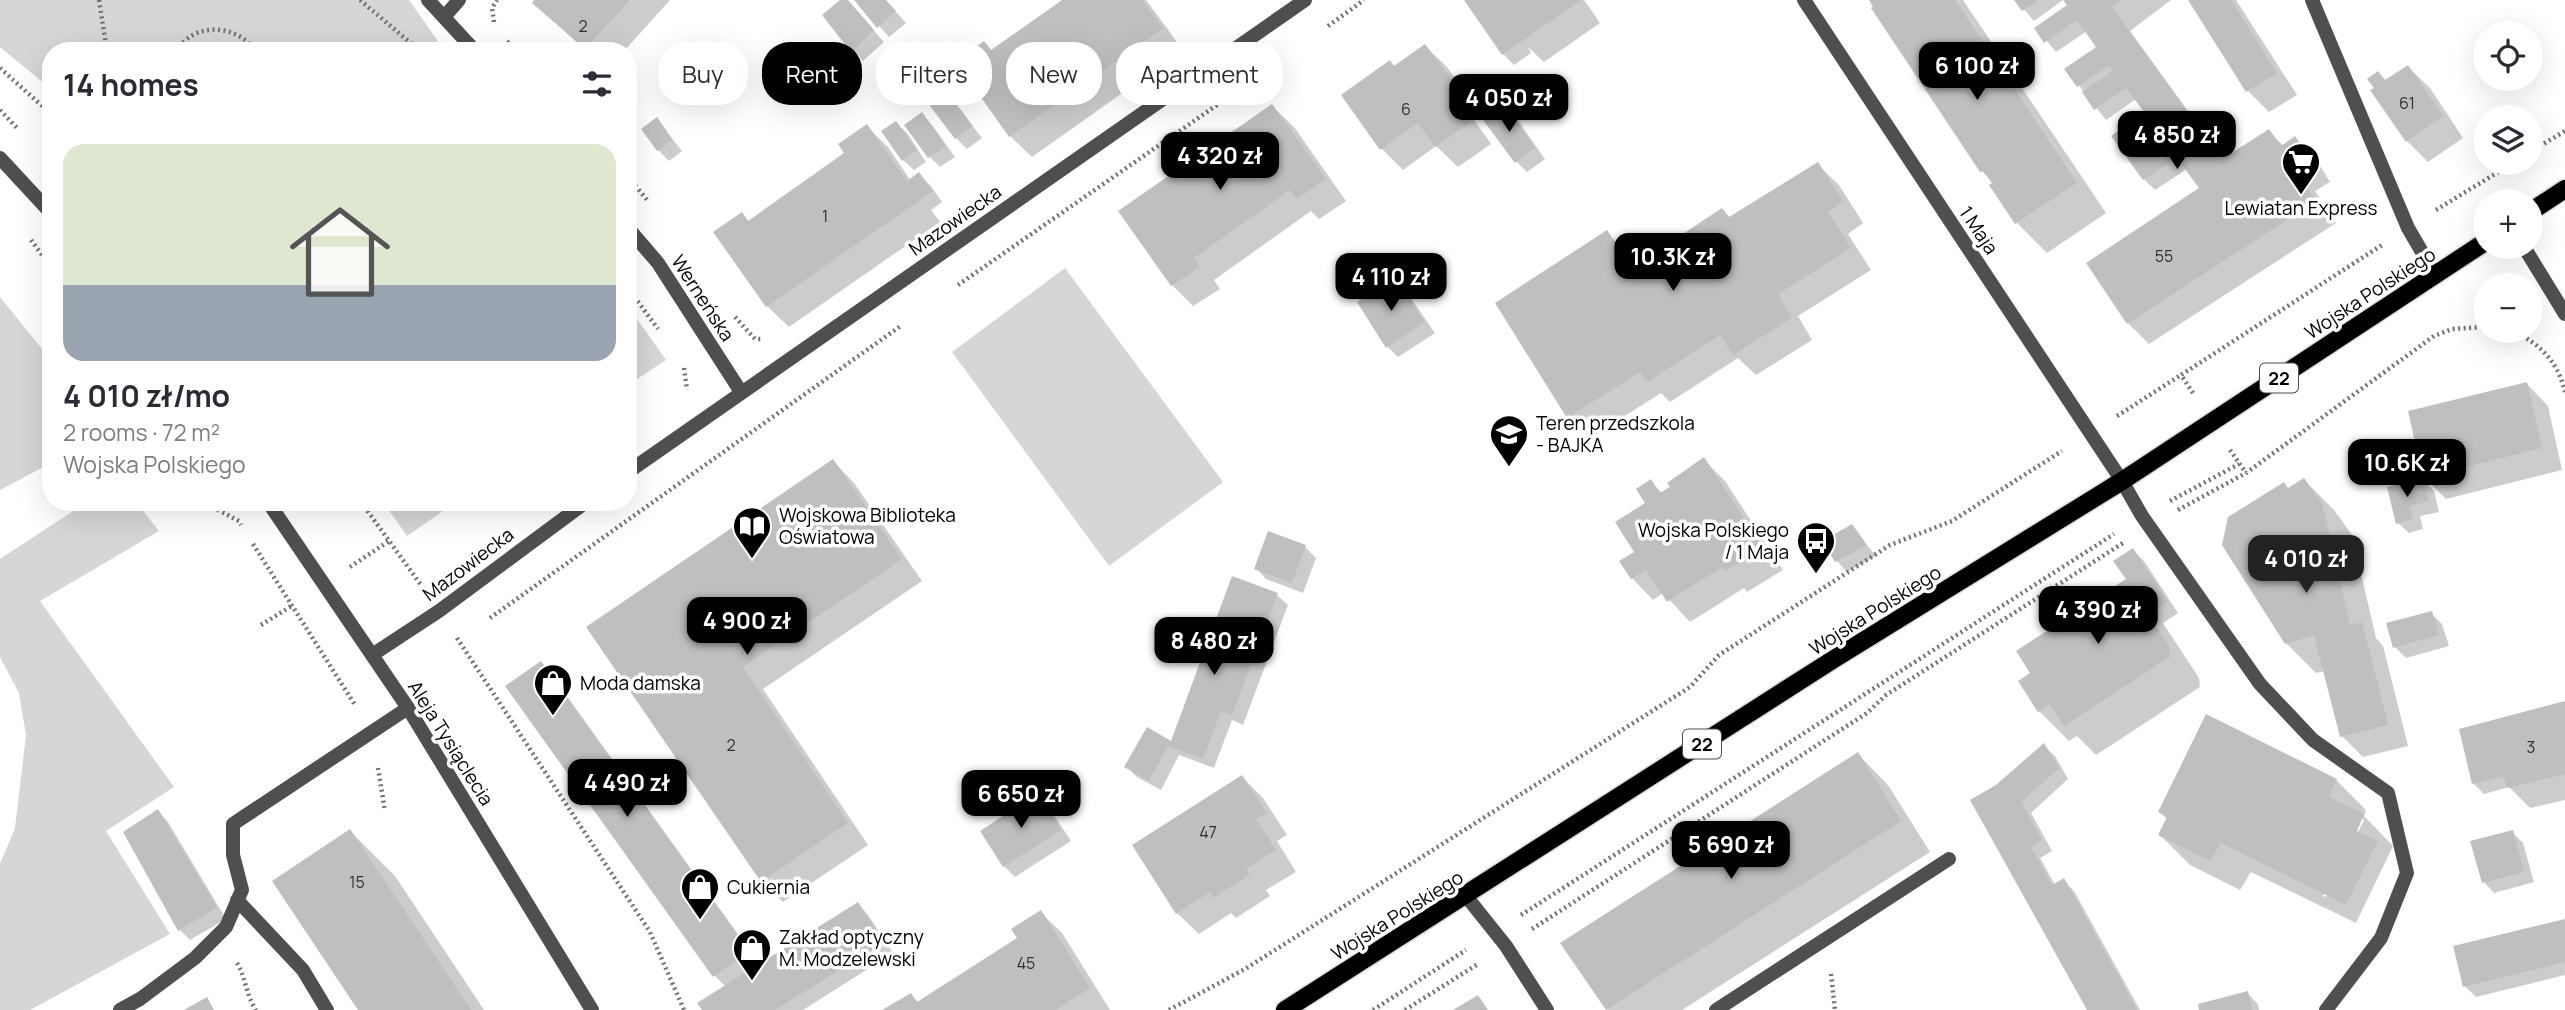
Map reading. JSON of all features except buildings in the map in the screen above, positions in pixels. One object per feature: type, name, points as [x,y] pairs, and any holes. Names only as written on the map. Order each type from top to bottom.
[{"type":"main road","points":[[2543,203],[2565,189]]},
{"type":"main road","name":"Wojska Polskiego","points":[[1285,1010],[1834,659],[2122,481],[2473,250]]},
{"type":"street","points":[[428,0],[467,42]]},
{"type":"street","points":[[445,16],[460,0]]},
{"type":"street","name":"Mazowiecka","points":[[637,466],[1305,0]]},
{"type":"street","name":"1 Maja","points":[[1804,0],[2091,432],[2146,521],[2260,684],[2313,740],[2388,793],[2407,873],[2381,938],[2326,1010]]},
{"type":"street","points":[[2312,0],[2407,228],[2436,276]]},
{"type":"street","points":[[0,158],[42,203]]},
{"type":"street","name":"Werneńska","points":[[637,238],[659,263],[741,392]]},
{"type":"street","points":[[2531,259],[2565,314]]},
{"type":"street","name":"Aleja Tysiąclecia","points":[[274,511],[408,708],[592,1010]]},
{"type":"street","name":"Mazowiecka","points":[[372,654],[439,611],[574,511]]},
{"type":"street","points":[[120,1010],[187,964],[226,927],[242,890],[233,855],[233,824],[408,708]]},
{"type":"street","points":[[1716,1010],[1950,859]]},
{"type":"street","points":[[1466,896],[1506,946],[1546,1010]]},
{"type":"street","points":[[237,900],[303,970],[327,1010]]},
{"type":"path","points":[[99,0],[106,42]]},
{"type":"path","points":[[360,0],[409,42]]},
{"type":"path","points":[[1322,31],[1364,0]]},
{"type":"path","points":[[185,42],[205,30],[220,29],[235,32],[250,42]]},
{"type":"path","points":[[0,68],[42,106]]},
{"type":"path","points":[[948,292],[1217,105]]},
{"type":"path","points":[[2543,144],[2565,131]]},
{"type":"path","points":[[2407,228],[2493,175]]},
{"type":"path","points":[[637,188],[650,205]]},
{"type":"path","points":[[637,300],[660,331]]},
{"type":"path","points":[[729,309],[755,339],[769,340]]},
{"type":"path","points":[[480,625],[904,324]]},
{"type":"path","points":[[1405,1010],[1867,713],[1886,695],[2146,521],[2246,473],[2434,336],[2452,329],[2473,328]]},
{"type":"path","points":[[2534,343],[2547,353],[2561,376],[2565,392]]},
{"type":"path","points":[[683,364],[688,384],[687,395]]},
{"type":"path","points":[[1169,1010],[1245,969],[1690,687],[1719,654],[1890,545],[1952,521],[2181,375]]},
{"type":"path","points":[[1373,1010],[2239,464]]},
{"type":"path","points":[[220,511],[239,521],[245,532]]},
{"type":"path","points":[[367,511],[439,611],[650,932],[684,1010]]},
{"type":"path","points":[[252,542],[373,733],[385,811]]},
{"type":"path","points":[[458,641],[469,633]]},
{"type":"path","points":[[233,957],[244,975],[247,997],[256,1010]]},
{"type":"shaded area","points":[[0,0],[409,0],[439,42],[42,42],[42,82],[0,47]]},
{"type":"shaded area","points":[[1065,268],[1223,482],[1109,566],[952,352]]},
{"type":"shaded area","points":[[0,297],[42,349],[42,468],[0,490]]},
{"type":"shaded area","points":[[637,319],[666,360],[637,379]]},
{"type":"shaded area","points":[[73,511],[143,511],[159,531],[40,601],[174,787],[106,831],[170,934],[30,1010],[0,1010],[0,864],[15,828],[26,735],[19,693],[0,657],[0,559]]},
{"type":"shaded area","points":[[389,511],[443,511],[407,536]]},
{"type":"place","name":"Lewiatan Express","points":[[2301,196]]},
{"type":"place","name":"Teren przedszkola - BAJKA","points":[[1509,468]]},
{"type":"place","name":"Wojskowa Biblioteka Oświatowa","points":[[752,560]]},
{"type":"place","name":"Wojska Polskiego / 1 Maja","points":[[1816,575]]},
{"type":"place","name":"Moda damska","points":[[553,717]]},
{"type":"place","name":"Cukiernia","points":[[700,921]]},
{"type":"place","name":"Zakład optyczny M. Modzelewski","points":[[752,982]]}]
